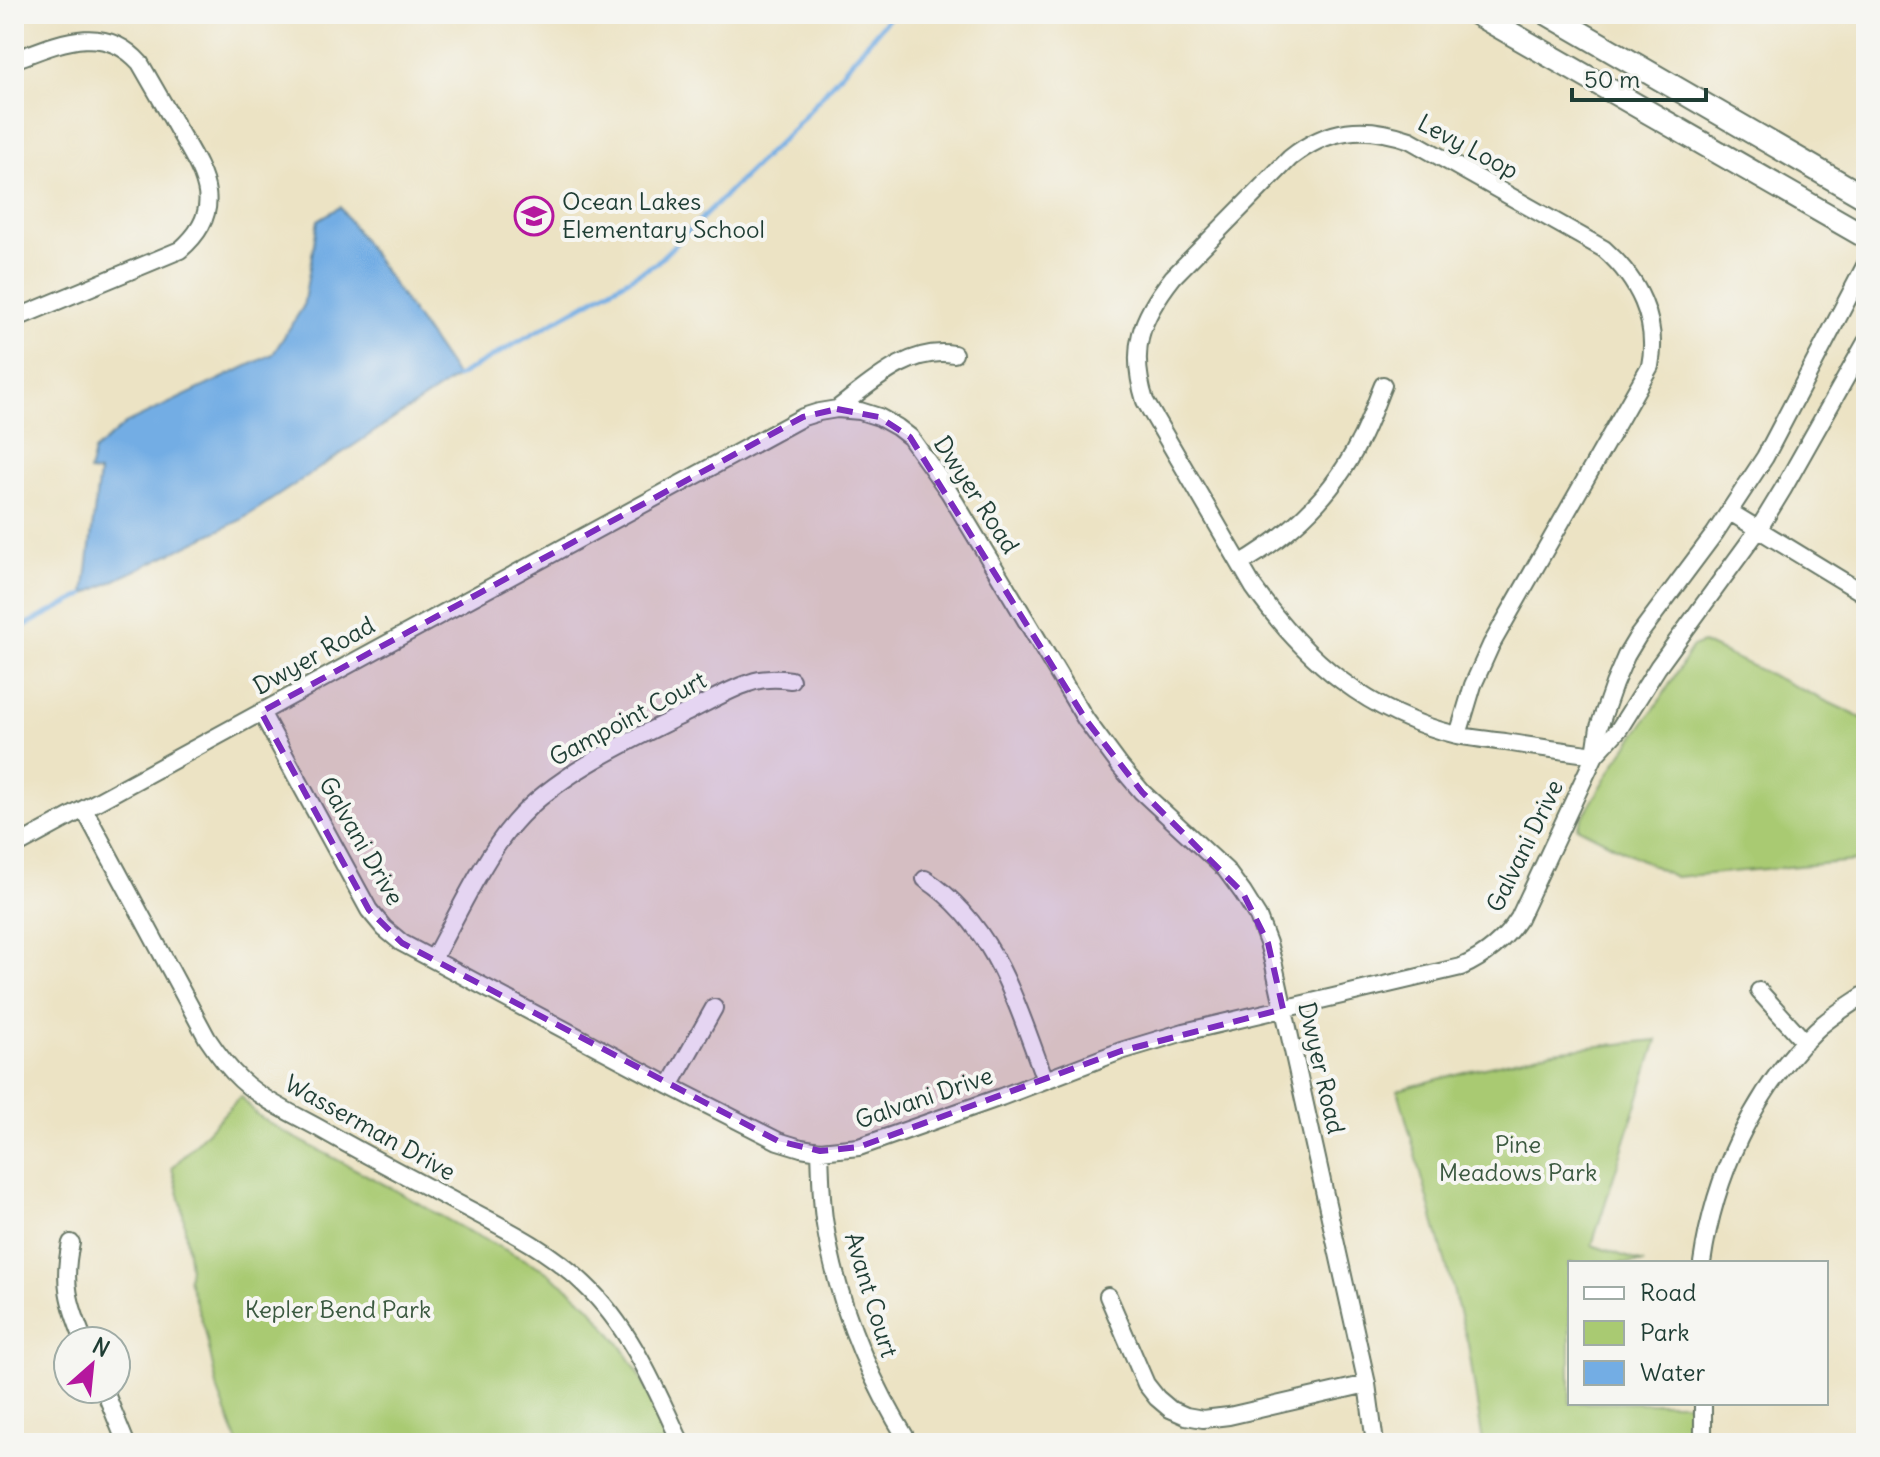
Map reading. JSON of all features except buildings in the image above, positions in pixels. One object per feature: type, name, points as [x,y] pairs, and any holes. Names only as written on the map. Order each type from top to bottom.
[{"type":"main road","points":[[1477,14],[1866,237]]},
{"type":"main road","points":[[1548,14],[1866,198]]},
{"type":"street","points":[[14,60],[69,41],[90,38],[121,46],[140,63],[198,165],[207,189],[207,210],[202,225],[194,238],[180,250],[14,319]]},
{"type":"street","name":"Levy Loop","points":[[1458,735],[1473,685],[1491,645],[1650,366],[1651,327],[1646,306],[1636,286],[1604,249],[1410,140],[1368,130],[1343,132],[1322,138],[1290,158],[1161,293],[1147,317],[1137,348],[1139,381],[1145,401],[1254,588],[1298,644],[1357,693],[1388,711],[1458,735],[1595,755]]},
{"type":"street","name":"Galvani Drive","points":[[261,712],[369,910],[402,943],[778,1141],[820,1151],[859,1147],[1121,1051],[1184,1032],[1461,967],[1495,948],[1519,918],[1595,755],[1599,727],[1626,656],[1730,512],[1765,457],[1866,264]]},
{"type":"street","name":"Galvani Drive","points":[[1595,755],[1619,729],[1658,667],[1758,530],[1866,342]]},
{"type":"street","points":[[837,409],[906,361],[926,354],[954,354]]},
{"type":"street","points":[[1240,564],[1295,526],[1319,502],[1359,442],[1383,385]]},
{"type":"street","name":"Dwyer Road","points":[[14,847],[803,417],[837,409],[879,417],[910,437],[949,492],[1086,720],[1142,792],[1226,870],[1258,917],[1268,943],[1367,1384],[1375,1443]]},
{"type":"street","points":[[1730,512],[1866,595]]},
{"type":"street","name":"Gampoint Court","points":[[433,959],[495,848],[514,822],[546,793],[563,780],[646,733],[747,683],[765,679],[791,680]]},
{"type":"street","name":"Wasserman Drive","points":[[84,809],[207,1038],[223,1061],[242,1081],[265,1098],[527,1240],[558,1260],[586,1285],[629,1338],[681,1443]]},
{"type":"street","points":[[925,879],[956,903],[992,951],[1010,986],[1045,1080]]},
{"type":"street","points":[[1759,991],[1805,1042]]},
{"type":"street","points":[[1702,1261],[1714,1204],[1730,1159],[1763,1096],[1817,1029],[1866,994]]},
{"type":"street","points":[[670,1086],[714,1008]]},
{"type":"street","name":"Avant Court","points":[[820,1151],[824,1219],[834,1269],[868,1369],[909,1443]]},
{"type":"street","points":[[71,1243],[66,1264],[66,1286],[78,1325]]},
{"type":"street","points":[[1108,1296],[1146,1384],[1170,1409],[1186,1416],[1203,1419],[1229,1416],[1367,1384]]},
{"type":"street","points":[[111,1405],[126,1443]]},
{"type":"street","points":[[1703,1405],[1703,1443]]},
{"type":"highlighted area","points":[[837,409],[879,417],[910,437],[1086,720],[1142,792],[1243,893],[1268,943],[1283,1009],[1121,1051],[859,1147],[820,1151],[778,1141],[402,943],[369,910],[261,712],[803,417]]},
{"type":"green space","points":[[1703,643],[1866,720],[1866,860],[1675,877],[1577,827],[1692,647]]},
{"type":"green space","name":"Pine Meadows Park","points":[[1657,1040],[1592,1245],[1638,1261],[1568,1261],[1568,1405],[1692,1405],[1694,1443],[1483,1443],[1468,1344],[1398,1090],[1553,1051]]},
{"type":"green space","name":"Kepler Bend Park","points":[[241,1096],[256,1114],[284,1132],[541,1268],[572,1291],[590,1307],[623,1348],[673,1443],[238,1443],[218,1391],[205,1330],[188,1279],[190,1268],[182,1206],[172,1168]]},
{"type":"water","points":[[340,207],[457,377],[241,520],[84,595],[99,473],[89,472],[94,451],[125,424],[273,354],[303,307],[318,220]]},
{"type":"waterway","points":[[457,377],[655,264],[795,127],[892,14]]},
{"type":"waterway","points":[[14,631],[84,595]]},
{"type":"place","name":"Ocean Lakes Elementary School","points":[[534,216]]}]
